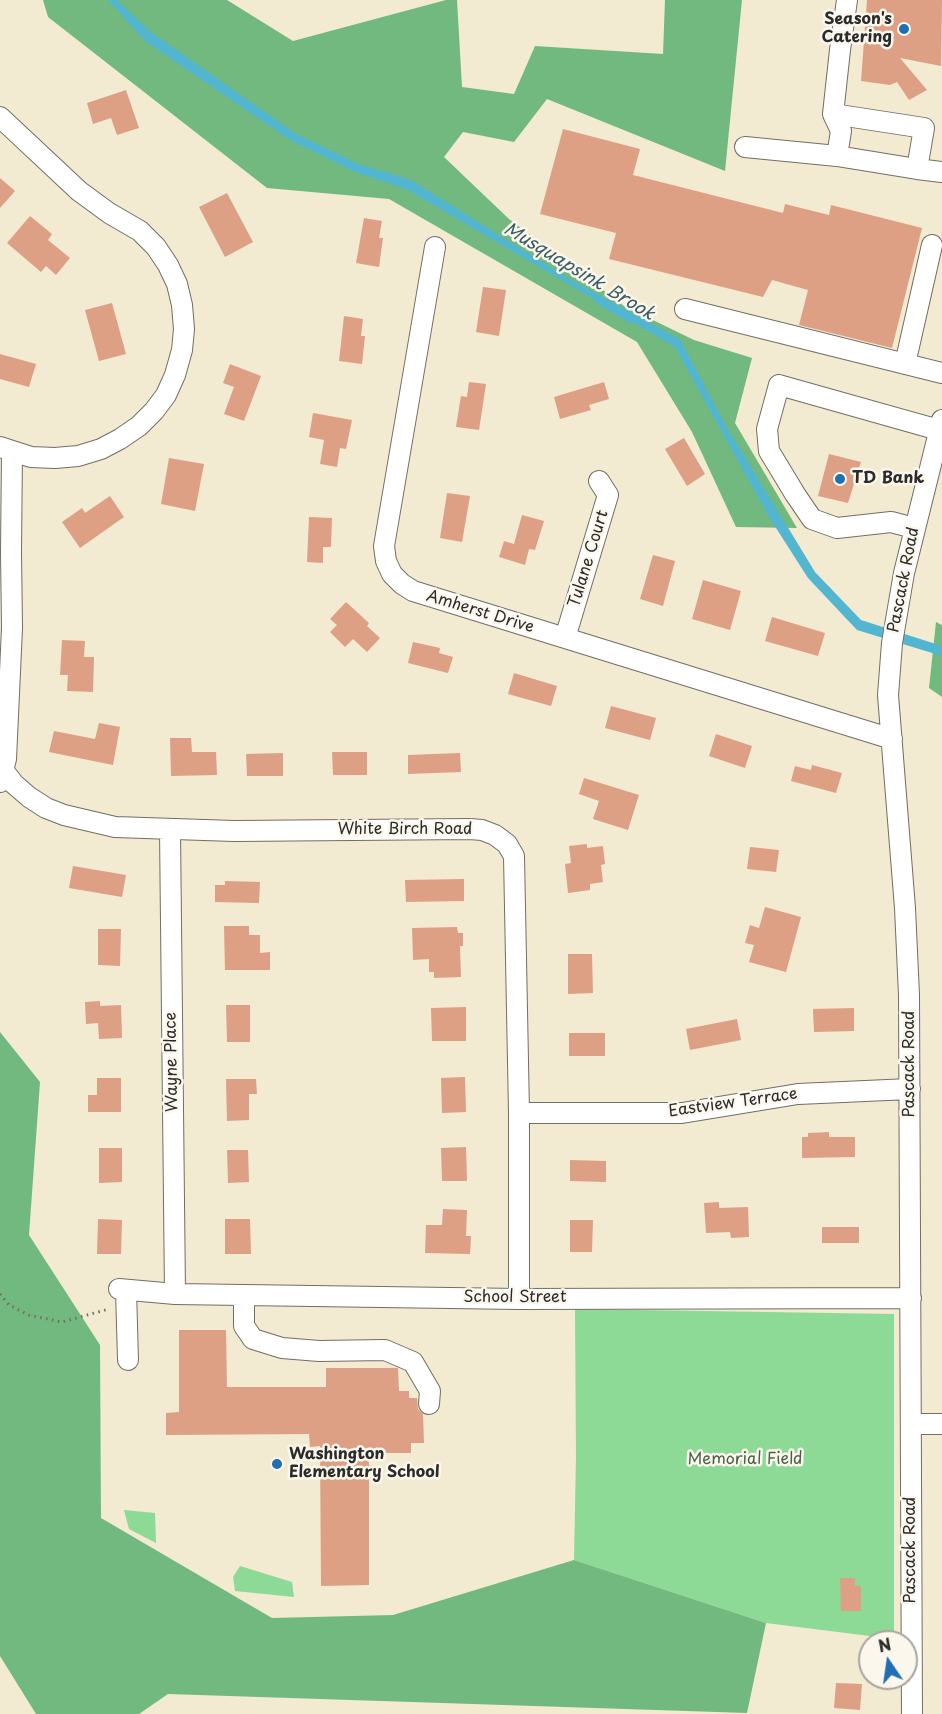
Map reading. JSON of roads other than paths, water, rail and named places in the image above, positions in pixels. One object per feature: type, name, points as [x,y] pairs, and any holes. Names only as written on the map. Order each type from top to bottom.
[{"type":"street","points":[[837,156],[841,131],[833,114],[847,0]]},
{"type":"street","points":[[833,114],[933,130],[917,169]]},
{"type":"street","points":[[0,117],[80,191],[109,213],[140,231],[156,247],[177,284],[184,329],[182,350],[166,395],[139,426],[120,439],[101,449],[78,456],[31,457],[6,449],[12,628],[6,759],[2,776]]},
{"type":"street","points":[[745,147],[837,156],[942,172]]},
{"type":"street","points":[[905,364],[932,245]]},
{"type":"street","name":"Amherst Drive","points":[[435,247],[384,546],[386,561],[402,585],[413,591],[565,639],[892,739]]},
{"type":"street","points":[[685,309],[942,374]]},
{"type":"street","points":[[914,528],[891,522],[837,528],[812,519],[769,452],[767,429],[779,385],[941,427]]},
{"type":"street","name":"Pascack Road","points":[[912,1714],[909,994],[905,908],[888,695],[896,618],[914,528],[941,427]]},
{"type":"street","name":"Tulane Court","points":[[565,639],[608,495],[599,481]]},
{"type":"street","name":"White Birch Road","points":[[2,776],[46,808],[64,816],[115,827],[170,830],[470,829],[482,830],[495,835],[507,844],[514,856],[519,1113],[519,1299]]},
{"type":"street","name":"Wayne Place","points":[[170,830],[175,1294]]},
{"type":"street","name":"Eastview Terrace","points":[[519,1113],[682,1113],[798,1094],[910,1089]]},
{"type":"street","name":"School Street","points":[[128,1360],[124,1295],[519,1299],[910,1298]]},
{"type":"street","points":[[244,1295],[244,1326],[253,1339],[282,1348],[319,1351],[385,1350],[413,1362],[430,1391],[429,1404]]},
{"type":"street","points":[[911,1424],[942,1424]]},
{"type":"water","points":[[108,0],[117,0],[151,32],[295,133],[359,164],[411,180],[568,278],[680,339],[725,424],[815,572],[861,620],[942,646],[942,656],[857,630],[808,578],[769,517],[675,347],[408,190],[355,172],[290,140],[145,41]]},
{"type":"waterway","name":"Musquapsink Brook","points":[[597,301],[631,321]]},
{"type":"place","name":"Season's Catering","points":[[904,29]]},
{"type":"place","name":"TD Bank","points":[[840,479]]},
{"type":"place","name":"Washington Elementary School","points":[[277,1464]]},
{"type":"park label","name":"Memorial Field","points":[[745,1460]]}]
